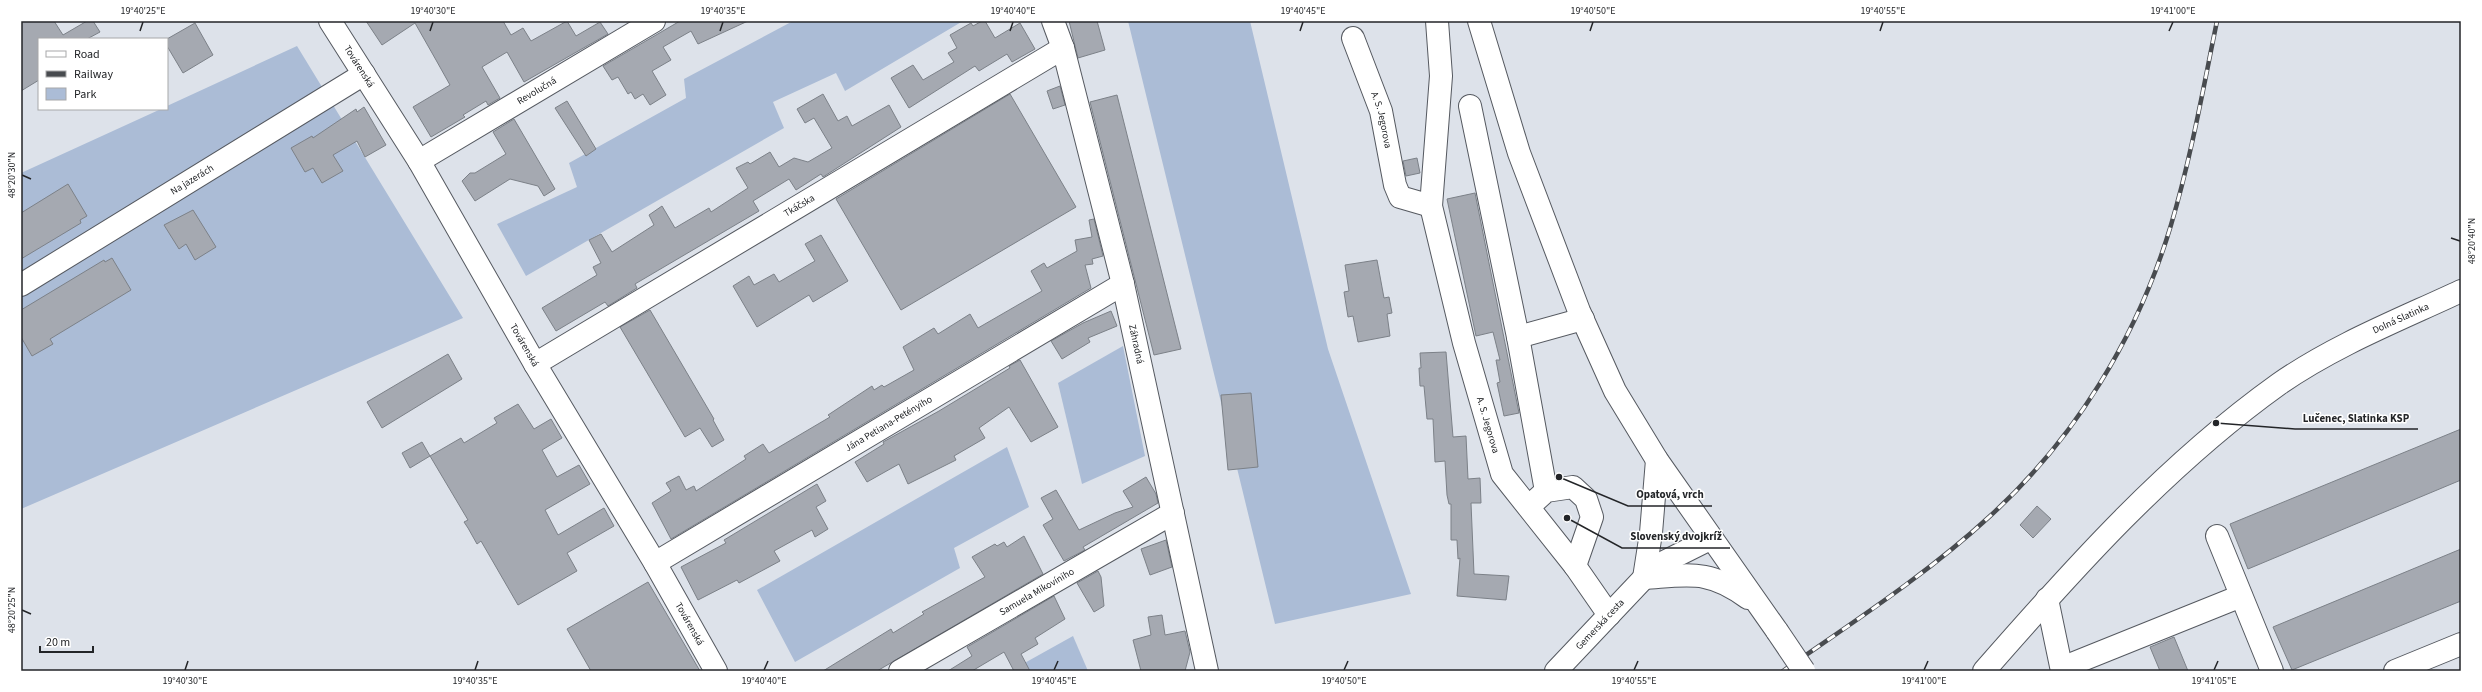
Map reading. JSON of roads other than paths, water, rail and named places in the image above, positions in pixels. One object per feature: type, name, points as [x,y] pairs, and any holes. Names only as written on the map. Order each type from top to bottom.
[{"type":"street","name":"Továrenská","points":[[330,21],[419,160],[535,364],[655,563],[716,671]]},
{"type":"street","name":"Revolučná","points":[[419,160],[654,21]]},
{"type":"street","name":"Záhradná","points":[[1053,21],[1063,48],[1124,284],[1207,671]]},
{"type":"street","name":"A. S. Jegorova","points":[[1437,21],[1441,76],[1431,206],[1464,343],[1502,474],[1575,566],[1609,614]]},
{"type":"street","points":[[1479,21],[1519,153],[1583,319],[1615,391],[1656,460],[1804,671]]},
{"type":"street","name":"A. S. Jegorova","points":[[1353,38],[1381,111],[1395,185],[1400,196],[1431,206]]},
{"type":"street","name":"Tkáčska","points":[[535,364],[1063,48]]},
{"type":"street","name":"Na jazerách","points":[[21,285],[364,74]]},
{"type":"street","points":[[1470,106],[1518,337],[1546,491]]},
{"type":"street","name":"Jána Petiana-Petényiho","points":[[655,563],[1124,284]]},
{"type":"street","name":"Dolná Slatinka","points":[[1984,671],[2047,599],[2116,524],[2222,429],[2280,384],[2340,346],[2461,291]]},
{"type":"street","points":[[1518,337],[1583,319]]},
{"type":"street","points":[[1656,460],[1652,533],[1644,578],[1695,574],[1728,584],[1759,606]]},
{"type":"street","points":[[1528,506],[1546,491],[1573,487],[1586,499],[1592,517],[1575,566]]},
{"type":"street","name":"Samuela Mikovíniho","points":[[900,671],[1173,513]]},
{"type":"street","points":[[2216,536],[2272,671]]},
{"type":"street","name":"Gemerská cesta","points":[[1556,671],[1644,578],[1664,562],[1710,539]]},
{"type":"street","points":[[2047,599],[2062,670],[2241,596]]},
{"type":"street","points":[[2395,671],[2461,644]]},
{"type":"railway","points":[[1783,671],[1915,578],[1965,538],[2020,487],[2076,420],[2122,346],[2141,306],[2157,266],[2171,225],[2191,149],[2217,21]]},
{"type":"place","name":"Lučenec, Slatinka KSP","points":[[2216,423]]},
{"type":"place","name":"Opatová, vrch","points":[[1559,477]]},
{"type":"place","name":"Slovenský dvojkríž","points":[[1567,518]]}]
